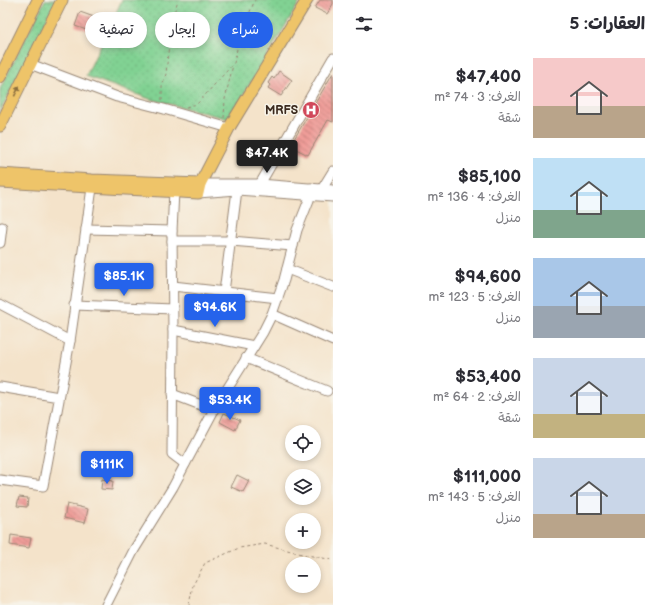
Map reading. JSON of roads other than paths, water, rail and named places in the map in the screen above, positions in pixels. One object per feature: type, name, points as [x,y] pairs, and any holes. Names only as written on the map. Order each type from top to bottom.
[{"type":"main road","points":[[0,77],[38,0]]},
{"type":"main road","points":[[0,126],[62,0]]},
{"type":"main road","points":[[199,189],[229,128],[307,0]]},
{"type":"main road","points":[[0,174],[199,189]]},
{"type":"main road","points":[[0,182],[174,192],[199,189]]},
{"type":"street","points":[[260,184],[333,58]]},
{"type":"street","points":[[30,64],[116,97],[229,128]]},
{"type":"street","points":[[322,189],[333,171]]},
{"type":"street","points":[[199,189],[260,184],[333,197]]},
{"type":"street","points":[[0,480],[43,486],[70,341],[92,188]]},
{"type":"street","points":[[199,189],[310,192],[322,189],[333,190]]},
{"type":"street","points":[[224,292],[237,190]]},
{"type":"street","points":[[174,192],[172,231],[172,454],[185,464]]},
{"type":"street","points":[[106,605],[134,550],[185,464],[214,410],[263,332],[272,314],[287,269],[300,220],[310,192]]},
{"type":"street","points":[[0,243],[2,228]]},
{"type":"street","points":[[86,229],[172,231]]},
{"type":"street","points":[[172,241],[230,241],[293,246]]},
{"type":"street","points":[[287,269],[333,287]]},
{"type":"street","points":[[172,286],[278,298]]},
{"type":"street","points":[[0,304],[70,341]]},
{"type":"street","points":[[74,305],[173,309]]},
{"type":"street","points":[[272,314],[333,341]]},
{"type":"street","points":[[173,330],[254,346]]},
{"type":"street","points":[[246,358],[327,391]]},
{"type":"street","points":[[0,387],[59,397]]},
{"type":"street","points":[[172,394],[214,410]]},
{"type":"place","name":"MRFS","points":[[311,110]]}]
